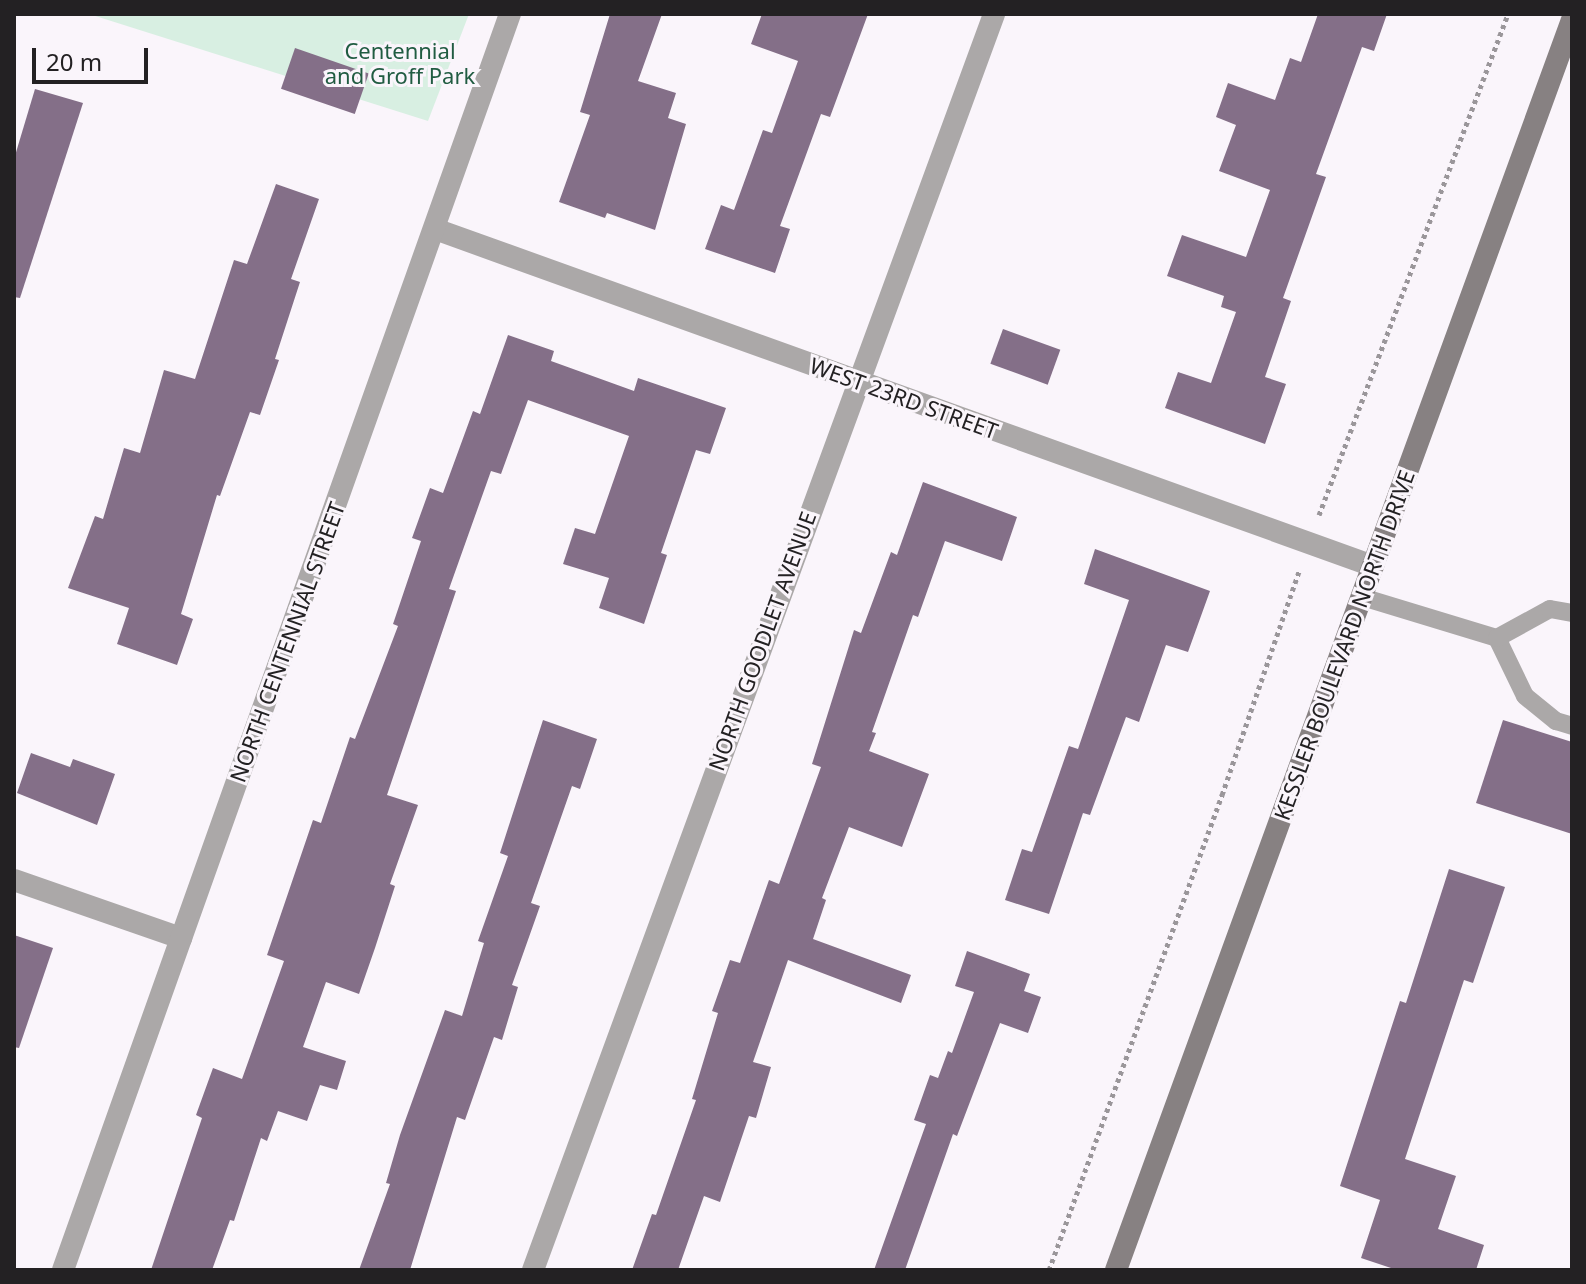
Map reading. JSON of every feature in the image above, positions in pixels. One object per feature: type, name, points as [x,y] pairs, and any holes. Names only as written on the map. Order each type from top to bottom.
[{"type":"main road","name":"KESSLER BOULEVARD NORTH DRIVE","points":[[1116,1270],[1572,20]]},
{"type":"street","name":"NORTH CENTENNIAL STREET","points":[[63,1270],[510,14]]},
{"type":"street","name":"NORTH GOODLET AVENUE","points":[[533,1270],[857,380],[994,14]]},
{"type":"street","name":"WEST 23RD STREET","points":[[435,229],[1373,566]]},
{"type":"street","points":[[14,880],[181,938]]},
{"type":"lane","points":[[1362,597],[1497,638],[1550,609],[1572,613]]},
{"type":"lane","points":[[1497,638],[1525,696],[1556,721],[1572,726]]},
{"type":"path","points":[[1049,1270],[1222,795],[1309,544],[1508,14]]},
{"type":"green space","name":"Centennial and Groff Park","points":[[89,14],[469,14],[428,121]]},
{"type":"building","points":[[610,14],[662,14],[638,81],[676,93],[668,118],[686,124],[655,230],[607,213],[605,218],[559,202],[590,115],[580,112]]},
{"type":"building","points":[[762,14],[868,14],[830,117],[821,114],[780,226],[790,229],[775,273],[705,249],[721,205],[734,210],[763,130],[772,133],[798,61],[751,44]]},
{"type":"building","points":[[1318,14],[1387,14],[1374,51],[1362,47],[1316,174],[1326,177],[1283,298],[1291,301],[1265,377],[1286,384],[1265,444],[1165,408],[1178,372],[1211,383],[1236,312],[1221,307],[1224,296],[1167,276],[1182,235],[1246,257],[1270,190],[1219,171],[1236,125],[1216,117],[1228,83],[1275,100],[1290,58],[1301,62]]},
{"type":"building","points":[[295,48],[369,73],[355,114],[281,89]]},
{"type":"building","points":[[35,89],[83,103],[20,298],[14,297],[14,159]]},
{"type":"building","points":[[276,184],[319,199],[291,279],[300,282],[275,359],[279,360],[260,415],[250,412],[220,496],[217,495],[181,614],[193,619],[177,665],[117,644],[129,608],[68,588],[95,516],[103,519],[124,448],[140,453],[164,370],[195,379],[234,260],[247,264]]},
{"type":"building","points":[[1003,329],[1060,350],[1048,385],[990,364]]},
{"type":"building","points":[[508,335],[554,351],[551,361],[634,391],[638,378],[726,408],[710,454],[696,450],[661,553],[667,555],[644,624],[599,608],[609,578],[563,564],[575,528],[595,534],[629,436],[528,400],[501,474],[491,471],[449,589],[456,591],[387,795],[418,805],[390,884],[395,886],[375,948],[359,994],[326,982],[303,1047],[346,1061],[337,1090],[320,1085],[307,1121],[278,1111],[267,1141],[261,1138],[234,1221],[230,1220],[212,1270],[151,1270],[202,1118],[196,1115],[213,1068],[242,1079],[284,961],[267,955],[313,820],[321,823],[350,737],[355,739],[398,626],[393,624],[421,541],[412,538],[430,488],[443,493],[473,411],[480,414]]},
{"type":"building","points":[[923,482],[1017,517],[1002,561],[945,541],[918,617],[913,615],[872,732],[876,733],[869,751],[929,774],[902,847],[849,827],[822,898],[826,900],[813,939],[911,975],[901,1003],[788,960],[753,1062],[771,1067],[756,1118],[749,1116],[720,1202],[704,1196],[678,1270],[632,1270],[652,1214],[656,1215],[696,1100],[692,1099],[718,1013],[712,1011],[730,960],[740,963],[769,880],[779,884],[821,767],[812,764],[854,630],[861,633],[891,552],[897,555]]},
{"type":"building","points":[[1095,549],[1210,591],[1188,652],[1166,645],[1139,722],[1126,717],[1090,815],[1083,813],[1049,914],[1005,900],[1022,849],[1032,852],[1069,746],[1078,749],[1129,600],[1084,584]]},
{"type":"building","points":[[543,720],[597,739],[580,789],[572,786],[531,903],[540,906],[512,985],[518,987],[502,1040],[494,1037],[465,1120],[457,1117],[410,1270],[359,1270],[390,1184],[386,1183],[400,1135],[445,1010],[462,1016],[484,943],[478,941],[508,856],[500,853]]},
{"type":"building","points":[[1503,720],[1572,742],[1572,834],[1476,803]]},
{"type":"building","points":[[31,753],[70,767],[73,759],[115,774],[97,825],[17,793]]},
{"type":"building","points":[[1449,869],[1505,887],[1473,983],[1464,980],[1405,1159],[1456,1176],[1438,1229],[1484,1245],[1476,1270],[1397,1270],[1361,1258],[1380,1200],[1340,1186],[1400,1001],[1406,1003]]},
{"type":"building","points":[[14,935],[53,948],[19,1048],[14,1047]]},
{"type":"building","points":[[967,951],[1030,974],[1024,991],[1041,997],[1028,1033],[1000,1023],[957,1136],[953,1134],[905,1270],[874,1270],[926,1124],[914,1120],[930,1075],[938,1078],[948,1051],[952,1053],[974,992],[955,986]]}]
